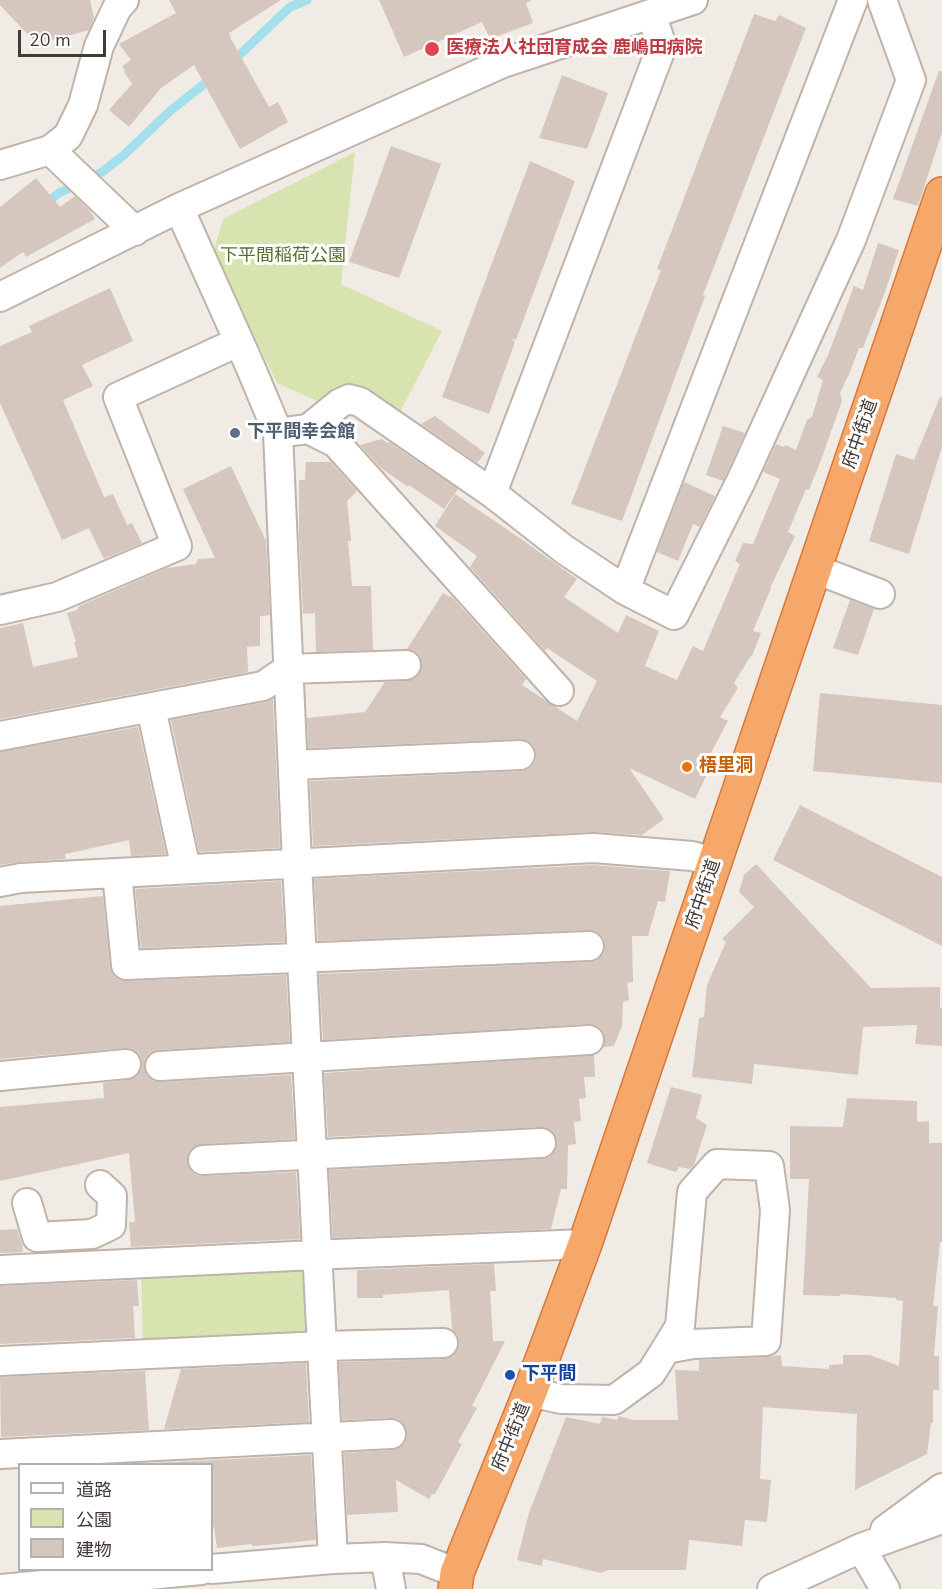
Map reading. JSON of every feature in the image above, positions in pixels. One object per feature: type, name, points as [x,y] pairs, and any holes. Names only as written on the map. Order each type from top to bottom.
[{"type":"highway","name":"府中街道","points":[[456,1581],[585,1244],[942,194]]},
{"type":"street","points":[[0,165],[50,150],[68,136],[83,105],[99,46],[117,8],[124,0]]},
{"type":"street","points":[[0,297],[179,208],[503,63],[693,0]]},
{"type":"street","points":[[625,590],[853,0]]},
{"type":"street","points":[[278,433],[308,429],[340,403],[349,399],[360,402],[492,493],[565,550],[625,590],[674,615],[741,481],[851,240],[911,80],[882,0]]},
{"type":"street","points":[[492,493],[662,46],[651,14]]},
{"type":"street","points":[[50,150],[135,231]]},
{"type":"street","points":[[179,208],[278,433],[297,863],[333,1559]]},
{"type":"street","points":[[0,610],[57,597],[177,546],[118,397],[238,342]]},
{"type":"street","points":[[308,429],[336,443],[559,691]]},
{"type":"street","points":[[815,569],[880,594]]},
{"type":"street","points":[[0,736],[262,686],[288,669],[406,665]]},
{"type":"street","points":[[151,708],[186,869]]},
{"type":"street","points":[[293,765],[520,755]]},
{"type":"street","points":[[0,882],[21,878],[594,848],[692,856],[714,862]]},
{"type":"street","points":[[117,873],[126,965],[590,946]]},
{"type":"street","points":[[160,1066],[589,1040]]},
{"type":"street","points":[[0,1076],[126,1064]]},
{"type":"street","points":[[203,1161],[541,1143]]},
{"type":"street","points":[[530,1392],[561,1399],[614,1400],[651,1372],[680,1326],[692,1192],[717,1164],[769,1166],[775,1210],[766,1341],[693,1344],[666,1349]]},
{"type":"street","points":[[27,1203],[37,1237],[92,1234],[111,1225],[112,1196],[100,1185]]},
{"type":"street","points":[[0,1270],[585,1244]]},
{"type":"street","points":[[0,1361],[322,1346],[443,1343]]},
{"type":"street","points":[[0,1454],[391,1434]]},
{"type":"street","points":[[861,1548],[942,1488]]},
{"type":"street","points":[[772,1589],[861,1548],[942,1519]]},
{"type":"street","points":[[861,1548],[885,1589]]},
{"type":"street","points":[[385,1557],[392,1589]]},
{"type":"street","points":[[213,1569],[385,1557],[421,1559],[456,1581]]},
{"type":"street","points":[[0,1588],[180,1571]]},
{"type":"green space","name":"下平間稲荷公園","points":[[355,152],[341,284],[442,331],[397,418],[349,384],[317,401],[277,383],[213,253],[223,219]]},
{"type":"green space","points":[[297,1266],[307,1274],[311,1332],[143,1349],[141,1272]]},
{"type":"building","points":[[0,0],[90,0],[94,18],[89,30],[37,44],[0,5]]},
{"type":"building","points":[[169,0],[281,0],[229,33],[269,107],[278,102],[288,122],[240,149],[194,65],[161,88],[129,127],[109,110],[132,84],[122,66],[131,60],[119,44],[176,13]]},
{"type":"building","name":"医療法人社団育成会 鹿嶋田病院","points":[[379,0],[532,0],[526,3],[533,23],[490,39],[482,22],[404,57]]},
{"type":"building","points":[[754,14],[775,21],[779,15],[806,28],[703,295],[705,296],[622,521],[571,504],[661,270],[657,269]]},
{"type":"building","points":[[939,71],[942,71],[942,132],[918,206],[893,199]]},
{"type":"building","points":[[562,75],[608,93],[587,149],[539,138]]},
{"type":"building","points":[[391,146],[441,164],[399,278],[349,262]]},
{"type":"building","points":[[530,161],[575,181],[516,340],[512,339],[515,342],[489,414],[442,397]]},
{"type":"building","points":[[36,178],[60,207],[75,196],[95,219],[26,257],[23,252],[0,268],[0,207]]},
{"type":"building","points":[[878,243],[899,250],[863,348],[859,348],[840,393],[842,401],[821,460],[788,532],[795,536],[770,588],[753,631],[761,633],[752,656],[734,683],[738,688],[720,717],[728,721],[705,764],[711,766],[695,799],[629,768],[664,819],[642,835],[593,832],[313,846],[310,781],[521,771],[529,769],[535,762],[534,746],[527,740],[519,739],[308,748],[307,718],[365,712],[385,682],[415,679],[422,665],[420,657],[414,651],[407,649],[443,593],[451,596],[526,679],[522,685],[577,721],[597,681],[547,648],[545,651],[470,567],[477,556],[435,526],[455,494],[577,579],[564,597],[618,633],[626,615],[659,631],[645,666],[677,680],[693,646],[703,651],[740,564],[735,561],[743,543],[753,544],[780,479],[763,472],[776,444],[796,450],[807,420],[812,417],[823,380],[817,377],[828,355],[854,286],[863,290]]},
{"type":"building","points":[[110,288],[133,341],[82,365],[93,386],[63,400],[104,497],[113,494],[127,525],[132,523],[142,543],[104,559],[89,528],[62,540],[0,403],[0,346],[32,332],[29,326]]},
{"type":"building","points":[[940,397],[942,397],[942,447],[909,554],[869,541],[896,454],[914,460]]},
{"type":"building","points":[[435,416],[485,453],[477,463],[421,424]]},
{"type":"building","points":[[723,426],[745,433],[723,481],[706,475]]},
{"type":"building","points":[[382,439],[458,489],[444,509],[381,468],[360,445]]},
{"type":"building","points":[[306,462],[331,462],[357,491],[347,501],[352,586],[371,586],[373,650],[316,652],[315,613],[303,614],[299,480],[305,480]]},
{"type":"building","points":[[231,466],[266,541],[270,615],[260,616],[260,646],[247,647],[248,672],[0,719],[0,628],[23,623],[33,667],[78,657],[67,613],[167,568],[196,564],[198,559],[215,558],[183,489]]},
{"type":"building","points":[[684,482],[715,496],[700,527],[693,524],[678,561],[657,552]]},
{"type":"building","points":[[850,600],[874,609],[858,655],[833,648]]},
{"type":"building","points":[[820,693],[942,705],[942,783],[813,771]]},
{"type":"building","points":[[273,699],[280,848],[199,852],[171,720]]},
{"type":"building","points":[[138,727],[166,854],[131,856],[129,840],[65,854],[66,859],[0,865],[0,752]]},
{"type":"building","points":[[800,805],[942,877],[942,946],[773,860]]},
{"type":"building","points":[[756,864],[871,988],[940,987],[942,1046],[915,1044],[917,1025],[863,1027],[858,1075],[754,1064],[752,1084],[692,1077],[699,1018],[704,1017],[707,985],[726,942],[722,939],[754,907],[739,892],[744,875]]},
{"type":"building","points":[[594,865],[670,871],[665,902],[658,901],[648,936],[632,936],[633,982],[627,983],[629,1000],[623,1002],[622,1026],[614,1046],[604,1047],[605,1038],[602,1030],[596,1025],[588,1024],[323,1040],[319,974],[590,962],[597,960],[603,954],[605,945],[603,937],[597,932],[588,930],[318,941],[314,879]]},
{"type":"building","points":[[281,881],[285,942],[141,948],[135,889]]},
{"type":"building","points":[[103,896],[110,967],[113,975],[119,980],[286,975],[290,1042],[159,1050],[150,1053],[144,1066],[147,1076],[153,1081],[161,1082],[291,1075],[295,1139],[202,1144],[194,1147],[188,1153],[187,1160],[190,1169],[196,1175],[203,1176],[296,1172],[300,1239],[131,1247],[129,1222],[135,1222],[129,1153],[0,1181],[0,1107],[104,1098],[103,1083],[128,1080],[136,1077],[141,1070],[140,1055],[133,1049],[125,1048],[0,1059],[0,906]]},
{"type":"building","points":[[594,1055],[595,1077],[584,1077],[586,1098],[579,1099],[581,1121],[574,1122],[576,1144],[568,1145],[567,1189],[561,1189],[551,1229],[333,1238],[329,1170],[542,1159],[549,1157],[555,1151],[557,1142],[549,1129],[540,1127],[328,1137],[324,1073]]},
{"type":"building","points":[[671,1087],[702,1095],[696,1118],[707,1125],[694,1165],[690,1169],[679,1167],[676,1172],[647,1163]]},
{"type":"building","points":[[847,1098],[917,1101],[917,1122],[929,1121],[929,1143],[942,1143],[942,1242],[940,1242],[933,1306],[938,1306],[934,1356],[939,1356],[939,1390],[933,1390],[933,1423],[931,1423],[927,1454],[855,1490],[857,1414],[763,1407],[760,1479],[771,1480],[767,1522],[745,1520],[742,1546],[689,1540],[686,1570],[608,1570],[601,1573],[543,1559],[542,1566],[517,1560],[529,1513],[566,1417],[600,1424],[602,1417],[617,1420],[619,1416],[633,1420],[678,1420],[675,1370],[699,1371],[699,1360],[781,1355],[782,1366],[829,1369],[829,1365],[843,1364],[843,1355],[870,1355],[899,1366],[903,1301],[896,1300],[896,1298],[840,1294],[840,1296],[803,1295],[809,1179],[790,1179],[790,1126],[843,1127]]},
{"type":"building","points":[[17,1229],[23,1252],[0,1253],[0,1230]]},
{"type":"building","points":[[494,1264],[496,1291],[490,1291],[493,1341],[505,1341],[472,1406],[477,1408],[458,1442],[462,1444],[435,1494],[432,1494],[429,1499],[396,1480],[398,1512],[347,1515],[344,1453],[392,1450],[405,1442],[407,1433],[404,1425],[398,1419],[342,1420],[339,1362],[444,1359],[451,1357],[457,1351],[459,1343],[452,1329],[449,1290],[383,1295],[383,1298],[357,1298],[357,1270]]},
{"type":"building","points":[[137,1280],[139,1306],[133,1306],[135,1338],[0,1344],[0,1286]]},
{"type":"building","points":[[306,1363],[309,1422],[164,1429],[181,1369]]},
{"type":"building","points":[[145,1371],[149,1430],[1,1437],[0,1377]]},
{"type":"building","points":[[311,1455],[316,1540],[217,1548],[213,1527],[213,1463],[154,1463]]},
{"type":"waterway","points":[[231,63],[290,7],[307,0]]},
{"type":"waterway","points":[[43,205],[59,193],[102,172],[124,155],[170,111],[213,77]]},
{"type":"place","name":"医療法人社団育成会 鹿嶋田病院","points":[[432,49]]},
{"type":"place","name":"下平間幸会館","points":[[235,433]]},
{"type":"place","name":"梧里洞","points":[[687,767]]},
{"type":"place","name":"下平間","points":[[510,1375]]}]
